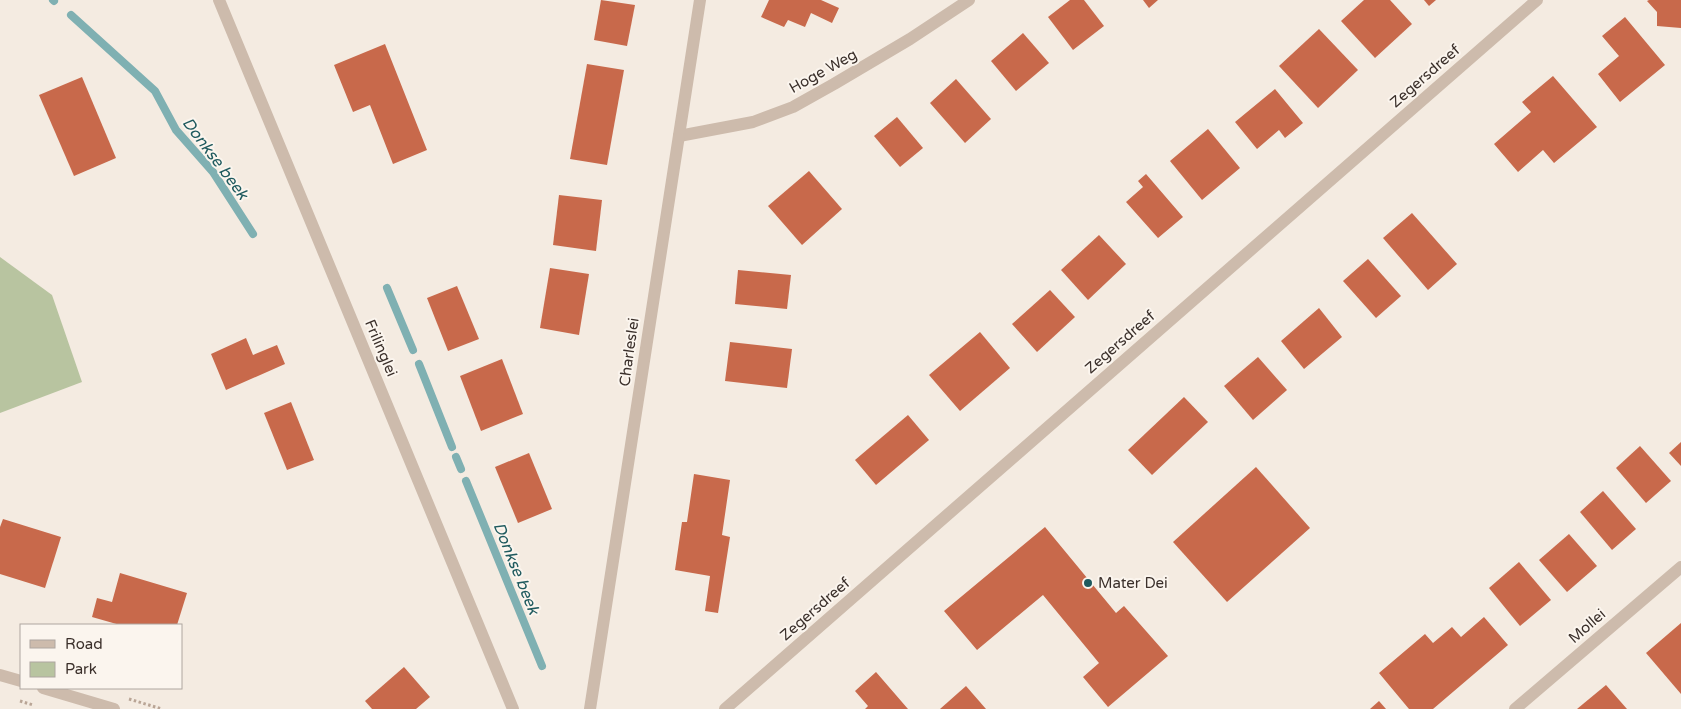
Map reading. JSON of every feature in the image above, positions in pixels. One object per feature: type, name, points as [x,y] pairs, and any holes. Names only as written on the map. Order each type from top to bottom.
[{"type":"street","name":"Frilinglei","points":[[219,0],[513,709]]},
{"type":"street","name":"Charleslei","points":[[590,709],[700,0]]},
{"type":"street","name":"Hoge Weg","points":[[679,136],[753,122],[793,107],[910,39],[969,0]]},
{"type":"street","name":"Zegersdreef","points":[[725,709],[1536,0]]},
{"type":"street","name":"Mollei","points":[[1515,709],[1681,567]]},
{"type":"street","points":[[0,675],[20,681]]},
{"type":"street","points":[[46,689],[114,709]]},
{"type":"path","points":[[18,701],[37,706]]},
{"type":"green space","points":[[0,257],[52,295],[82,382],[0,413]]},
{"type":"building","points":[[601,0],[635,5],[627,46],[594,40]]},
{"type":"building","points":[[769,0],[821,0],[839,8],[832,23],[811,13],[805,27],[788,20],[784,27],[761,17]]},
{"type":"building","points":[[1070,0],[1084,0],[1104,26],[1073,50],[1048,17]]},
{"type":"building","points":[[1143,0],[1158,0],[1149,8]]},
{"type":"building","points":[[1364,0],[1390,0],[1412,24],[1375,58],[1341,21]]},
{"type":"building","points":[[1424,0],[1436,0],[1429,6]]},
{"type":"building","points":[[1681,0],[1681,28],[1657,26],[1657,12],[1647,1]]},
{"type":"building","points":[[1625,17],[1665,65],[1620,102],[1598,74],[1619,56],[1602,36]]},
{"type":"building","points":[[1319,29],[1358,70],[1318,108],[1279,66]]},
{"type":"building","points":[[1023,33],[1049,63],[1016,91],[991,61]]},
{"type":"building","points":[[385,44],[427,150],[393,164],[370,105],[353,112],[334,65]]},
{"type":"building","points":[[587,64],[624,70],[607,165],[570,159]]},
{"type":"building","points":[[1553,76],[1597,127],[1554,163],[1543,150],[1518,172],[1494,144],[1531,112],[1522,102]]},
{"type":"building","points":[[82,77],[116,158],[74,176],[39,95]]},
{"type":"building","points":[[956,79],[991,119],[965,143],[930,103]]},
{"type":"building","points":[[1275,89],[1303,123],[1285,138],[1279,130],[1257,149],[1235,122]]},
{"type":"building","points":[[897,117],[923,148],[900,167],[874,136]]},
{"type":"building","points":[[1208,129],[1240,168],[1202,200],[1170,161]]},
{"type":"building","points":[[809,171],[842,209],[802,245],[768,206]]},
{"type":"building","points":[[1146,174],[1183,217],[1158,238],[1126,202],[1143,187],[1138,181]]},
{"type":"building","points":[[559,195],[602,200],[596,251],[553,245]]},
{"type":"building","points":[[1412,213],[1457,264],[1428,290],[1383,238]]},
{"type":"building","points":[[1099,235],[1126,264],[1088,300],[1061,270]]},
{"type":"building","points":[[1368,259],[1401,296],[1376,318],[1343,281]]},
{"type":"building","points":[[550,268],[589,274],[579,335],[540,328]]},
{"type":"building","points":[[738,270],[791,275],[787,309],[735,304]]},
{"type":"building","points":[[457,286],[479,339],[448,351],[427,298]]},
{"type":"building","points":[[1050,290],[1075,317],[1037,352],[1012,324]]},
{"type":"building","points":[[1319,308],[1342,337],[1304,369],[1281,341]]},
{"type":"building","points":[[980,332],[1010,368],[960,411],[929,375]]},
{"type":"building","points":[[246,338],[253,355],[277,345],[285,364],[226,390],[211,354]]},
{"type":"building","points":[[730,342],[792,349],[787,388],[725,381]]},
{"type":"building","points":[[1258,357],[1287,390],[1253,420],[1224,386]]},
{"type":"building","points":[[502,359],[523,414],[481,431],[460,376]]},
{"type":"building","points":[[1184,397],[1208,422],[1152,475],[1128,450]]},
{"type":"building","points":[[291,402],[314,460],[287,470],[264,413]]},
{"type":"building","points":[[908,415],[929,440],[876,485],[855,460]]},
{"type":"building","points":[[1681,442],[1681,466],[1669,453]]},
{"type":"building","points":[[1640,446],[1671,481],[1646,503],[1616,468]]},
{"type":"building","points":[[529,453],[552,509],[518,523],[495,467]]},
{"type":"building","points":[[1256,467],[1310,528],[1227,602],[1173,542]]},
{"type":"building","points":[[694,474],[730,480],[722,535],[730,537],[718,613],[705,611],[710,576],[675,570],[682,522],[687,522]]},
{"type":"building","points":[[1603,491],[1636,529],[1612,550],[1580,512]]},
{"type":"building","points":[[3,519],[61,537],[45,588],[0,574],[0,527]]},
{"type":"building","points":[[1045,527],[1116,613],[1124,606],[1168,656],[1108,707],[1083,677],[1099,663],[1043,595],[977,650],[944,611]]},
{"type":"building","points":[[1569,534],[1597,566],[1567,592],[1539,560]]},
{"type":"building","points":[[1519,562],[1551,600],[1520,626],[1489,588]]},
{"type":"building","points":[[120,573],[187,593],[177,624],[116,624],[92,617],[97,598],[112,602]]},
{"type":"building","points":[[1484,617],[1508,645],[1433,709],[1409,709],[1379,673],[1425,634],[1433,643],[1452,627],[1461,637]]},
{"type":"building","points":[[1681,623],[1681,694],[1646,653]]},
{"type":"building","points":[[404,667],[430,697],[416,709],[372,709],[365,701]]},
{"type":"building","points":[[876,672],[908,709],[865,709],[868,706],[855,691]]},
{"type":"building","points":[[1606,685],[1627,709],[1577,709],[1583,704]]},
{"type":"building","points":[[966,686],[986,709],[940,709]]},
{"type":"building","points":[[1379,701],[1386,709],[1370,709]]},
{"type":"waterway","name":"Donkse beek","points":[[71,15],[155,91],[176,130],[213,172],[253,234]]},
{"type":"waterway","name":"Donkse beek","points":[[387,288],[413,350]]},
{"type":"waterway","name":"Donkse beek","points":[[419,364],[452,447]]},
{"type":"waterway","name":"Donkse beek","points":[[456,457],[461,469]]},
{"type":"waterway","name":"Donkse beek","points":[[466,481],[542,666]]},
{"type":"place","name":"Mater Dei","points":[[1088,583]]}]
